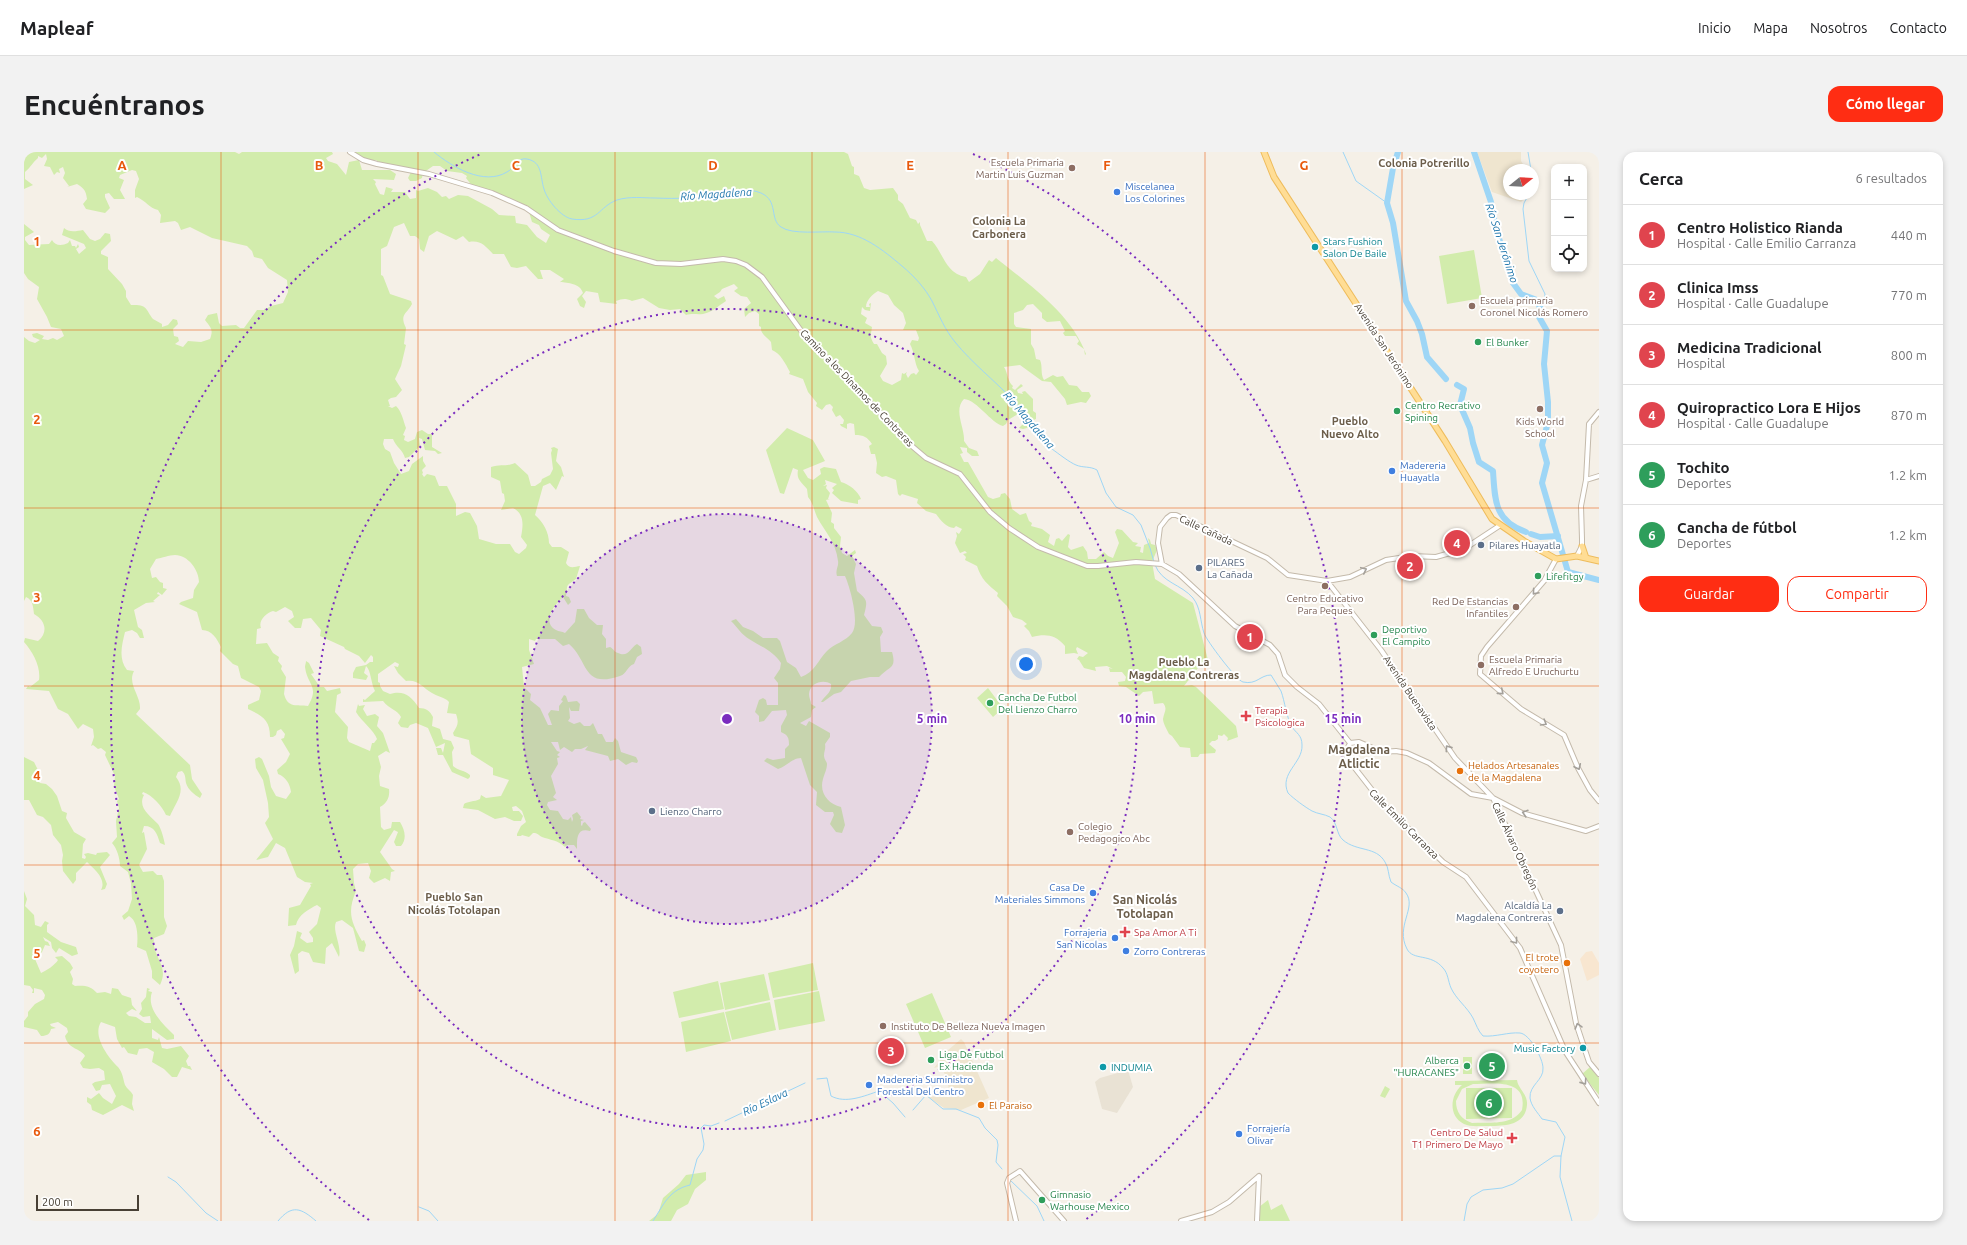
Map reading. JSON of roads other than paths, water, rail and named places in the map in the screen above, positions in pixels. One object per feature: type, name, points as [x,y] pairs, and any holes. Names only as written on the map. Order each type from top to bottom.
[{"type":"main road","name":"Avenida San Jerónimo","points":[[1264,152],[1274,177],[1445,441],[1485,511],[1499,526],[1558,559]]},
{"type":"main road","points":[[1582,546],[1586,558]]},
{"type":"main road","points":[[1558,559],[1577,556],[1599,561]]},
{"type":"street","name":"Camino a los Dínamos de Contreras","points":[[350,152],[363,160],[376,164],[429,174],[492,193],[526,208],[562,232],[656,263],[678,264],[723,259],[736,261],[746,265],[762,277],[802,332],[902,436],[926,458],[960,474],[990,512],[1009,528],[1038,547],[1087,566],[1136,562],[1158,563]]},
{"type":"street","points":[[1577,556],[1582,546],[1581,506],[1586,480],[1589,424],[1599,412]]},
{"type":"street","points":[[1586,480],[1599,476]]},
{"type":"street","name":"Calle Cañada","points":[[1158,563],[1160,527],[1166,518],[1170,515],[1176,515],[1267,558],[1285,574],[1327,581]]},
{"type":"street","points":[[1327,581],[1350,577],[1386,560],[1412,556],[1436,557],[1464,549],[1499,526]]},
{"type":"street","points":[[1558,559],[1544,581],[1487,647],[1481,656],[1480,674],[1522,709],[1564,735],[1578,768],[1590,790],[1599,801]]},
{"type":"street","points":[[1158,563],[1179,574],[1235,626],[1270,645],[1278,654],[1285,675],[1296,687],[1320,704],[1350,743],[1360,742],[1382,752],[1396,751],[1407,753],[1429,763],[1471,794],[1493,798],[1514,810],[1554,820],[1586,831],[1599,826]]},
{"type":"street","name":"Avenida Buenavista","points":[[1327,581],[1377,644],[1455,758],[1493,798]]},
{"type":"street","name":"Calle Emilio Carranza","points":[[1350,743],[1346,752],[1347,758],[1376,796],[1443,862],[1466,877],[1520,948],[1565,1051],[1599,1103]]},
{"type":"street","name":"Calle Álvaro Obregón","points":[[1493,798],[1561,945],[1576,1023],[1589,1062],[1599,1074]]},
{"type":"street","points":[[1016,1221],[1007,1183],[1009,1178],[1020,1171],[1064,1221]]},
{"type":"street","points":[[1181,1221],[1212,1212],[1230,1202],[1259,1176],[1257,1221]]},
{"type":"waterway","name":"Río Magdalena","points":[[434,152],[459,169],[479,176],[488,177],[498,176],[507,172],[518,161],[524,159],[532,161],[536,163],[540,171],[544,189],[551,203],[559,212],[572,219],[588,219],[598,214],[611,203],[627,198],[695,198],[751,190],[767,196],[772,205],[777,224],[781,227],[799,232],[845,233],[854,235],[871,243],[895,260],[919,282],[932,301],[951,337],[1012,399],[1047,445],[1073,464],[1097,470],[1106,493],[1116,507],[1133,515],[1141,525],[1154,562]]},
{"type":"waterway","points":[[1343,152],[1356,181],[1387,203]]},
{"type":"waterway","points":[[1398,152],[1393,168],[1387,203],[1393,223],[1406,301],[1422,334],[1427,357],[1446,379]]},
{"type":"waterway","name":"Río San Jerónimo","points":[[1474,152],[1491,202],[1496,229],[1513,283],[1521,294],[1537,300],[1540,308],[1539,317],[1547,331],[1544,364],[1548,402],[1548,422],[1542,445],[1547,463],[1542,483],[1568,572],[1599,580]]},
{"type":"waterway","points":[[1528,152],[1530,164]]},
{"type":"waterway","points":[[1526,200],[1523,209],[1529,261],[1545,294],[1544,303],[1539,317]]},
{"type":"waterway","points":[[1457,385],[1464,389],[1460,405],[1470,428],[1479,462],[1493,471],[1494,491],[1498,508],[1502,516],[1508,522],[1526,532]]},
{"type":"waterway","points":[[1531,534],[1540,537],[1558,536]]},
{"type":"waterway","name":"Río Magdalena","points":[[1155,565],[1162,576],[1183,589],[1196,602],[1206,637],[1222,660],[1240,680],[1248,683],[1267,675],[1271,675],[1281,691],[1290,723],[1300,736],[1302,742],[1299,757],[1287,780],[1286,786],[1288,793],[1312,811],[1333,819],[1339,835],[1348,844],[1371,851],[1381,857],[1386,864],[1391,882],[1403,890],[1409,899],[1403,933],[1404,941],[1410,953],[1433,960],[1443,968],[1446,972],[1453,992],[1471,1014],[1478,1030],[1483,1036],[1520,1033],[1524,1034],[1532,1042],[1538,1053],[1543,1072],[1530,1093],[1530,1098],[1533,1107],[1542,1119],[1556,1122],[1565,1137],[1561,1156],[1560,1177],[1572,1221]]},
{"type":"waterway","name":"Río Eslava","points":[[817,1079],[827,1078],[831,1096],[837,1098],[849,1099],[879,1091],[893,1103],[905,1117]]},
{"type":"waterway","name":"Río Eslava","points":[[725,1121],[805,1083]]},
{"type":"waterway","name":"Río Eslava","points":[[913,1110],[926,1095],[943,1109],[956,1109],[979,1118],[985,1128],[997,1140],[998,1145],[996,1162],[1002,1169]]},
{"type":"waterway","name":"Río Eslava","points":[[653,1221],[664,1203],[672,1194],[677,1190],[690,1185],[697,1159],[703,1150],[704,1144],[701,1128],[704,1125],[711,1126],[719,1123]]},
{"type":"waterway","name":"Río Eslava","points":[[1464,1221],[1467,1204],[1471,1197],[1483,1190],[1502,1188],[1513,1184],[1554,1156],[1561,1156]]},
{"type":"waterway","name":"Río Eslava","points":[[168,1177],[176,1182],[206,1213],[218,1221]]},
{"type":"waterway","name":"Río Eslava","points":[[1010,1180],[1037,1206],[1044,1221]]},
{"type":"waterway","name":"Río Eslava","points":[[419,1207],[429,1211],[438,1221]]},
{"type":"waterway","name":"Río Eslava","points":[[278,1221],[292,1210],[306,1213],[316,1221]]},
{"type":"place","name":"Escuela Primaria Martin Luis Guzman","points":[[1072,168]]},
{"type":"place","name":"Miscelanea Los Colorines","points":[[1117,192]]},
{"type":"place","name":"Stars Fushion Salon De Baile","points":[[1315,247]]},
{"type":"place","name":"Escuela primaria Coronel Nicolás Romero","points":[[1472,306]]},
{"type":"place","name":"El Bunker","points":[[1478,342]]},
{"type":"place","name":"Kids World School","points":[[1540,409]]},
{"type":"place","name":"Centro Recrativo Spining","points":[[1397,411]]},
{"type":"place","name":"Madereria Huayatla","points":[[1392,471]]},
{"type":"place","name":"Quiropractico Lora E Hijos","points":[[1457,543]]},
{"type":"place","name":"Pilares Huayatla","points":[[1481,545]]},
{"type":"place","name":"Clinica Imss","points":[[1410,566]]},
{"type":"place","name":"PILARES La Cañada","points":[[1199,568]]},
{"type":"place","name":"Lifefitgy","points":[[1538,576]]},
{"type":"place","name":"Centro Educativo Para Peques","points":[[1325,586]]},
{"type":"place","name":"Red De Estancias Infantiles","points":[[1516,607]]},
{"type":"place","name":"Deportivo El Campito","points":[[1374,635]]},
{"type":"place","name":"Centro Holistico Rianda","points":[[1250,637]]},
{"type":"place","name":"Escuela Primaria Alfredo E Uruchurtu","points":[[1481,665]]},
{"type":"place","name":"Cancha De Futbol Del Lienzo Charro","points":[[990,703]]},
{"type":"place","name":"Terapia Psicologica","points":[[1246,716]]},
{"type":"place","name":"Helados Artesanales de la Magdalena","points":[[1460,771]]},
{"type":"place","name":"Lienzo Charro","points":[[652,811]]},
{"type":"place","name":"Colegio Pedagogico Abc","points":[[1070,832]]},
{"type":"place","name":"Casa De Materiales Simmons","points":[[1093,893]]},
{"type":"place","name":"Alcaldía La Magdalena Contreras","points":[[1560,911]]},
{"type":"place","name":"Spa Amor A Ti","points":[[1125,932]]},
{"type":"place","name":"Forrajeria San Nicolas","points":[[1115,938]]},
{"type":"place","name":"Zorro Contreras","points":[[1126,951]]},
{"type":"place","name":"El trote coyotero","points":[[1567,963]]},
{"type":"place","name":"Instituto De Belleza Nueva Imagen","points":[[883,1026]]},
{"type":"place","name":"Music Factory","points":[[1583,1048]]},
{"type":"place","name":"Medicina Tradicional","points":[[891,1051]]},
{"type":"place","name":"Liga De Futbol Ex Hacienda","points":[[931,1060]]},
{"type":"place","name":"Alberca \"HURACANES\"","points":[[1467,1066]]},
{"type":"place","name":"Tochito","points":[[1492,1066]]},
{"type":"place","name":"INDUMIA","points":[[1103,1067]]},
{"type":"place","name":"Madereria Suministro Forestal Del Centro","points":[[869,1085]]},
{"type":"place","name":"Cancha de fútbol","points":[[1489,1103]]},
{"type":"place","name":"El Paraiso","points":[[981,1105]]},
{"type":"place","name":"Forrajería Olivar","points":[[1239,1134]]},
{"type":"place","name":"Centro De Salud T1 Primero De Mayo","points":[[1512,1138]]},
{"type":"place","name":"Gimnasio Warhouse Mexico","points":[[1042,1200]]},
{"type":"district","name":"Colonia Potrerillo","points":[[1424,163]]},
{"type":"district","name":"Colonia La Carbonera","points":[[999,227]]},
{"type":"district","name":"Pueblo Nuevo Alto","points":[[1350,427]]},
{"type":"district","name":"Pueblo La Magdalena Contreras","points":[[1184,668]]},
{"type":"district","name":"Magdalena Atlictic","points":[[1359,756]]},
{"type":"district","name":"Pueblo San Nicolás Totolapan","points":[[454,903]]},
{"type":"district","name":"San Nicolás Totolapan","points":[[1145,906]]}]
